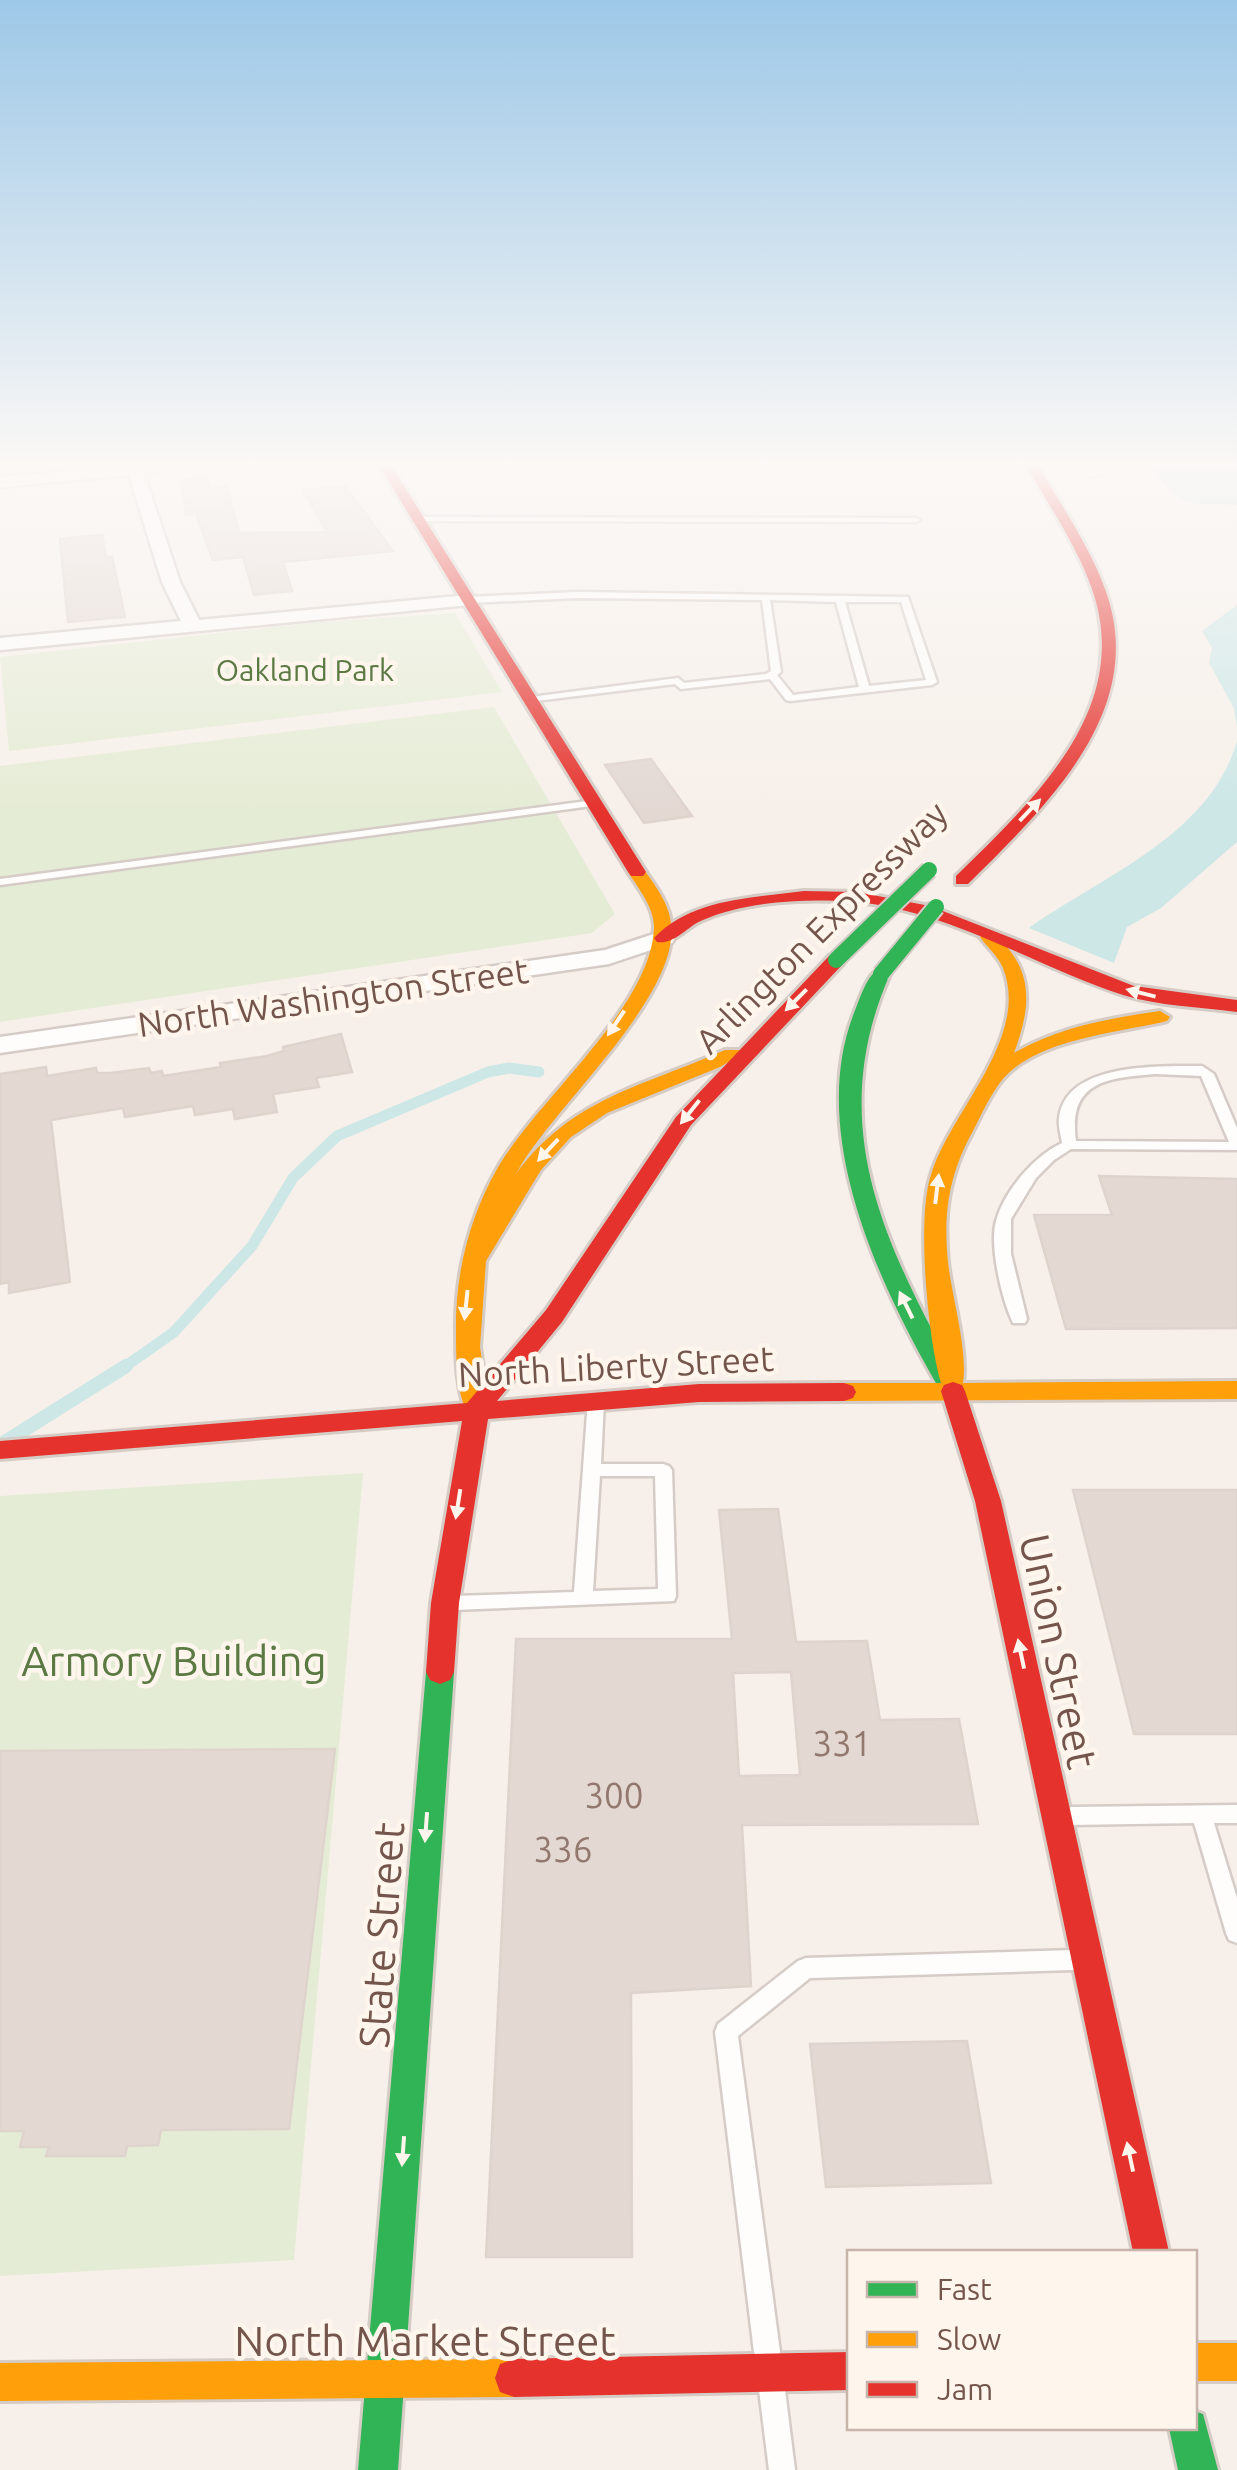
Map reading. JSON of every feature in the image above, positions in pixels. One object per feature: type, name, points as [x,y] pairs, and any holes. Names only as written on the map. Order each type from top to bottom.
[{"type":"main road","points":[[457,582],[657,905],[663,938],[637,993],[508,1168],[474,1261]]},
{"type":"main road","name":"Arlington Expressway","points":[[952,1390],[884,1258],[852,1159],[849,1071],[859,1026],[881,974],[902,944],[1070,763],[1092,728],[1107,687],[1110,660],[1106,613],[1096,582]]},
{"type":"main road","name":"Arlington Expressway","points":[[477,1408],[512,1372],[544,1330],[664,1146],[756,1040],[935,863]]},
{"type":"main road","name":"North Washington Street","points":[[663,938],[685,921],[712,910],[815,895],[913,906],[1130,991],[1237,1009]]},
{"type":"main road","name":"North Washington Street","points":[[663,938],[731,919],[798,913],[872,922],[944,946]]},
{"type":"main road","points":[[988,937],[1028,984]]},
{"type":"main road","points":[[975,959],[1028,984]]},
{"type":"main road","name":"Union Street","points":[[1028,984],[992,1077],[944,1162],[935,1187],[952,1390],[982,1475],[1151,2250]]},
{"type":"main road","name":"North Washington Street","points":[[1080,1006],[1124,1016],[1160,1017],[1237,1009]]},
{"type":"main road","name":"Union Street","points":[[992,1077],[1025,1052],[1061,1036],[1160,1017]]},
{"type":"main road","points":[[474,1261],[532,1168],[572,1126],[756,1040]]},
{"type":"main road","name":"State Street","points":[[378,2470],[444,1603],[477,1408],[464,1330],[474,1261]]},
{"type":"main road","name":"North Liberty Street","points":[[0,1450],[477,1408],[733,1391],[1237,1390]]},
{"type":"main road","points":[[1197,2362],[1237,2362]]},
{"type":"main road","name":"North Market Street","points":[[0,2382],[64,2378],[387,2380],[847,2371]]},
{"type":"main road","points":[[1188,2430],[1198,2470]]},
{"type":"street","points":[[171,582],[191,623]]},
{"type":"street","points":[[0,644],[191,623],[468,600]]},
{"type":"street","name":"North Washington Street","points":[[0,1045],[609,956],[663,938]]},
{"type":"lane","points":[[468,600],[586,596],[766,601],[905,599],[932,682],[790,698],[772,674]]},
{"type":"lane","points":[[840,600],[865,690]]},
{"type":"lane","points":[[530,700],[678,680],[681,686],[772,674],[776,672],[766,601]]},
{"type":"lane","points":[[0,882],[594,804]]},
{"type":"lane","points":[[1019,1319],[1010,1295],[1003,1222],[1049,1152],[1070,1145],[1237,1145],[1208,1074],[1202,1070],[1138,1070],[1086,1085],[1069,1102],[1062,1122],[1070,1145]]},
{"type":"lane","points":[[582,1599],[596,1400]]},
{"type":"lane","points":[[444,1603],[666,1596],[663,1470],[592,1470]]},
{"type":"lane","points":[[1201,1814],[1237,1933]]},
{"type":"lane","points":[[1056,1816],[1237,1814]]},
{"type":"lane","points":[[782,2470],[726,2032],[806,1968],[1087,1960]]},
{"type":"green space","name":"Oakland Park","points":[[455,613],[502,692],[9,751],[0,657],[321,622]]},
{"type":"green space","points":[[494,707],[615,914],[592,933],[0,1022],[0,766]]},
{"type":"green space","name":"Armory Building","points":[[363,1473],[294,2260],[0,2276],[0,1496]]},
{"type":"water","points":[[1237,605],[1237,728],[1234,708],[1209,663],[1212,648],[1202,631]]},
{"type":"water","points":[[1237,741],[1237,842],[1161,908],[1127,927],[1114,963],[1029,928],[1150,851],[1179,828],[1223,774]]},
{"type":"building","points":[[64,582],[117,582],[125,617],[68,622]]},
{"type":"building","points":[[250,582],[289,582],[292,591],[254,595]]},
{"type":"building","points":[[651,759],[692,816],[644,823],[605,765]]},
{"type":"building","points":[[341,1034],[352,1072],[316,1078],[319,1087],[273,1094],[277,1112],[235,1119],[233,1109],[195,1115],[193,1106],[125,1117],[123,1108],[51,1120],[70,1282],[9,1293],[9,1282],[0,1284],[0,1074],[46,1067],[47,1076],[96,1068],[97,1073],[110,1073],[149,1068],[151,1073],[162,1071],[163,1076],[221,1067],[220,1063],[267,1056],[284,1051],[283,1047]]},
{"type":"building","points":[[1099,1176],[1237,1179],[1237,1328],[1066,1329],[1034,1215],[1112,1215]]},
{"type":"building","points":[[1073,1490],[1237,1490],[1237,1734],[1134,1734]]},
{"type":"building","points":[[778,1509],[796,1642],[867,1641],[880,1720],[959,1719],[978,1824],[742,1825],[751,1986],[631,1993],[632,2257],[486,2257],[516,1639],[732,1639],[719,1510]],"holes":[[[791,1672],[800,1775],[739,1776],[733,1673]]]},
{"type":"building","points":[[335,1749],[289,2129],[161,2130],[158,2145],[127,2146],[125,2156],[46,2156],[49,2147],[20,2147],[24,2131],[0,2131],[0,1751]]},
{"type":"building","points":[[967,2041],[991,2183],[826,2187],[810,2044]]},
{"type":"waterway","points":[[125,1367],[174,1332],[252,1246],[293,1178],[337,1136],[488,1072],[509,1068],[539,1072]]},
{"type":"waterway","points":[[0,1445],[125,1367]]},
{"type":"traffic: fast","points":[[836,960],[929,870]]},
{"type":"traffic: fast","points":[[881,974],[936,907]]},
{"type":"traffic: fast","points":[[881,974],[858,1031],[850,1079],[858,1173],[888,1263],[953,1391]]},
{"type":"traffic: fast","points":[[378,2470],[440,1672]]},
{"type":"traffic: fast","points":[[1189,2430],[1198,2470]]},
{"type":"traffic: slow","points":[[477,1408],[468,1347],[468,1316],[470,1286],[483,1227],[507,1170],[624,1018],[659,955],[663,927],[660,912],[637,872]]},
{"type":"traffic: slow","points":[[952,1380],[937,1266],[935,1203],[941,1175],[954,1145],[1004,1054],[1015,1024],[1019,995],[1012,968],[989,937]]},
{"type":"traffic: slow","points":[[993,1077],[1051,1042],[1115,1024],[1160,1017]]},
{"type":"traffic: slow","points":[[474,1261],[533,1165],[564,1133],[618,1100],[732,1054]]},
{"type":"traffic: slow","points":[[844,1392],[1237,1390]]},
{"type":"traffic: slow","points":[[1197,2362],[1237,2362]]},
{"type":"traffic: slow","points":[[0,2382],[514,2378]]},
{"type":"traffic: jam","points":[[457,582],[637,872]]},
{"type":"traffic: jam","points":[[962,880],[1046,793],[1091,726],[1104,690],[1110,651],[1105,610],[1095,582]]},
{"type":"traffic: jam","points":[[663,938],[693,917],[723,907],[804,896],[857,897],[924,910],[1130,991],[1237,1006]]},
{"type":"traffic: jam","points":[[477,1408],[554,1316],[683,1121],[836,960]]},
{"type":"traffic: jam","points":[[953,1391],[988,1501],[1151,2250]]},
{"type":"traffic: jam","points":[[0,1450],[699,1393],[844,1392]]},
{"type":"traffic: jam","points":[[440,1672],[445,1603],[477,1408]]},
{"type":"traffic: jam","points":[[514,2378],[847,2371]]}]
